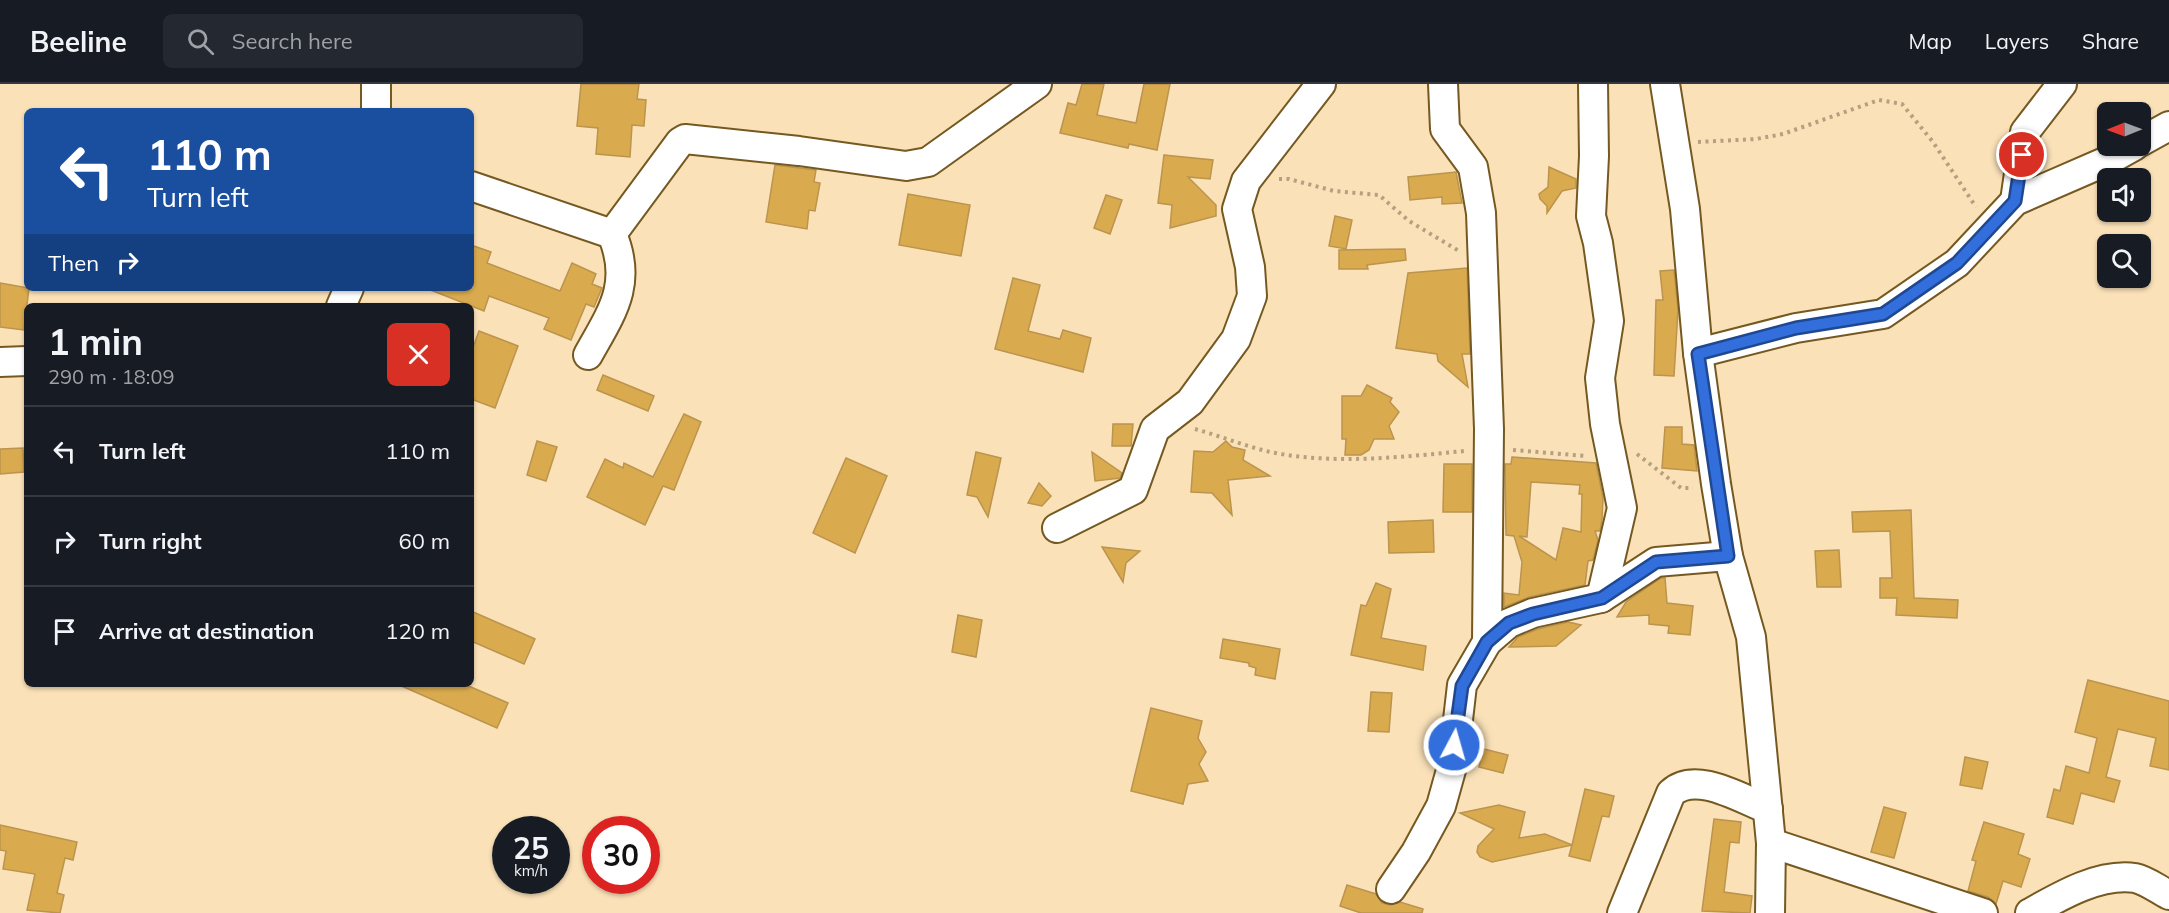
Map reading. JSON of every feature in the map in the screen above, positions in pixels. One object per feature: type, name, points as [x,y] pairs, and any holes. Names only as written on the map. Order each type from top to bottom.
[{"type":"street","points":[[376,84],[376,108]]},
{"type":"street","points":[[612,234],[680,142],[685,139],[693,138],[906,166],[917,165],[928,162],[1037,84]]},
{"type":"street","points":[[1057,528],[1132,490],[1143,468],[1151,437],[1165,420],[1190,402],[1236,339],[1252,296],[1250,267],[1237,209],[1246,181],[1321,84]]},
{"type":"street","points":[[1443,84],[1445,129],[1473,168],[1481,213],[1488,358],[1487,642]]},
{"type":"street","points":[[1593,84],[1594,156],[1591,216],[1598,243],[1609,321],[1600,378],[1622,508],[1602,598]]},
{"type":"street","points":[[1665,84],[1685,209],[1698,354],[1717,488],[1728,556],[1751,637],[1771,843],[1770,913]]},
{"type":"street","points":[[2015,201],[2025,132],[2062,84]]},
{"type":"street","points":[[2151,136],[2169,126]]},
{"type":"street","points":[[1698,354],[1796,328],[1883,314],[1957,263],[2015,201],[2116,156]]},
{"type":"street","points":[[474,187],[612,234]]},
{"type":"street","points":[[588,355],[613,309],[622,283],[621,264],[612,234]]},
{"type":"street","points":[[0,362],[24,361]]},
{"type":"street","points":[[1391,889],[1416,852],[1441,806],[1453,763],[1462,686],[1487,642],[1509,623],[1533,614],[1602,598],[1656,562],[1728,556]]},
{"type":"street","points":[[1622,913],[1671,793],[1679,786],[1702,784],[1768,809]]},
{"type":"street","points":[[1771,843],[1983,913]]},
{"type":"street","points":[[2030,913],[2053,900],[2109,879],[2137,878],[2169,895]]},
{"type":"path","points":[[1676,144],[1756,139],[1783,134],[1879,100],[1902,104],[1933,142],[1990,227]]},
{"type":"path","points":[[1246,181],[1289,179],[1334,191],[1379,195],[1409,221],[1447,246],[1482,260]]},
{"type":"path","points":[[1165,420],[1270,452],[1308,457],[1400,457],[1473,450],[1489,455],[1503,449],[1577,456],[1633,451],[1681,489],[1704,491],[1717,488]]},
{"type":"building","points":[[581,84],[639,84],[637,99],[646,100],[644,126],[632,125],[630,157],[596,154],[598,128],[577,126]]},
{"type":"building","points":[[1082,84],[1104,84],[1097,115],[1136,123],[1144,84],[1170,84],[1157,150],[1129,144],[1128,148],[1060,133],[1068,103],[1076,105]]},
{"type":"building","points":[[1164,155],[1213,160],[1210,179],[1188,177],[1216,205],[1216,216],[1170,228],[1172,205],[1158,203]]},
{"type":"building","points":[[775,165],[816,170],[814,182],[820,183],[815,211],[809,210],[807,229],[766,222]]},
{"type":"building","points":[[1549,167],[1576,179],[1576,188],[1562,191],[1547,213],[1547,206],[1540,199],[1539,194],[1548,187]]},
{"type":"building","points":[[1456,172],[1462,203],[1442,204],[1442,197],[1410,200],[1408,177]]},
{"type":"building","points":[[908,194],[970,205],[961,256],[899,245]]},
{"type":"building","points":[[1106,195],[1122,200],[1110,234],[1094,228]]},
{"type":"building","points":[[1335,216],[1352,220],[1346,249],[1329,246]]},
{"type":"building","points":[[474,246],[491,252],[487,263],[560,291],[572,263],[596,274],[592,284],[602,288],[594,307],[586,304],[571,340],[544,329],[549,318],[489,296],[484,311],[474,307],[474,303],[464,303],[433,291],[474,291]]},
{"type":"building","points":[[1405,249],[1406,260],[1367,265],[1368,269],[1339,269],[1339,250]]},
{"type":"building","points":[[1467,268],[1470,354],[1462,354],[1468,387],[1438,361],[1437,354],[1396,348],[1408,273]]},
{"type":"building","points":[[1674,270],[1678,310],[1674,376],[1654,375],[1656,300],[1663,300],[1660,271]]},
{"type":"building","points":[[1013,278],[1040,285],[1028,331],[1060,339],[1063,330],[1091,338],[1083,372],[995,349]]},
{"type":"building","points":[[0,283],[24,287],[24,291],[29,291],[27,303],[24,303],[24,330],[0,327]]},
{"type":"building","points":[[479,331],[518,346],[495,408],[474,400],[474,345]]},
{"type":"building","points":[[603,375],[654,396],[648,411],[597,390]]},
{"type":"building","points":[[1367,385],[1392,398],[1390,402],[1399,412],[1389,426],[1394,439],[1374,439],[1369,450],[1361,455],[1345,455],[1346,439],[1342,439],[1342,396],[1361,396]]},
{"type":"building","points":[[684,414],[701,422],[674,490],[663,486],[645,525],[587,497],[605,459],[623,468],[624,463],[653,477]]},
{"type":"building","points":[[1113,424],[1133,424],[1131,446],[1112,446]]},
{"type":"building","points":[[1665,427],[1682,427],[1682,444],[1694,445],[1697,471],[1662,468]]},
{"type":"building","points":[[537,441],[557,447],[546,481],[527,475]]},
{"type":"building","points":[[1226,441],[1232,447],[1245,450],[1243,460],[1270,476],[1228,480],[1232,515],[1212,493],[1191,492],[1194,451],[1213,452]]},
{"type":"building","points":[[23,448],[24,472],[0,474],[0,449]]},
{"type":"building","points":[[976,452],[1001,458],[988,517],[977,497],[967,495]]},
{"type":"building","points":[[1092,452],[1122,473],[1120,478],[1095,481]]},
{"type":"building","points":[[1512,457],[1596,463],[1603,498],[1602,519],[1600,531],[1595,531],[1598,540],[1593,560],[1588,561],[1585,585],[1529,597],[1504,607],[1504,593],[1519,595],[1522,562],[1514,536],[1506,535],[1505,464],[1511,464]],"holes":[[[1531,482],[1580,485],[1579,494],[1582,494],[1581,532],[1563,528],[1556,560],[1519,536],[1527,537]]]},
{"type":"building","points":[[846,458],[887,476],[855,553],[813,533]]},
{"type":"building","points":[[1444,464],[1472,464],[1472,512],[1443,512]]},
{"type":"building","points":[[1039,483],[1051,496],[1042,506],[1028,503]]},
{"type":"building","points":[[1911,510],[1914,598],[1958,600],[1957,618],[1896,615],[1897,598],[1880,598],[1880,578],[1892,578],[1890,531],[1853,532],[1852,512]]},
{"type":"building","points":[[1433,520],[1434,552],[1389,553],[1388,522]]},
{"type":"building","points":[[1102,547],[1140,551],[1126,563],[1123,582]]},
{"type":"building","points":[[1839,550],[1841,587],[1817,587],[1815,551]]},
{"type":"building","points":[[1661,578],[1665,578],[1667,603],[1693,606],[1690,635],[1668,633],[1669,626],[1649,624],[1649,615],[1617,617],[1626,602]]},
{"type":"building","points":[[1376,583],[1391,589],[1381,638],[1426,646],[1423,670],[1351,655],[1361,605],[1366,606]]},
{"type":"building","points":[[474,612],[535,639],[524,664],[474,642]]},
{"type":"building","points":[[958,615],[982,620],[976,657],[952,652]]},
{"type":"building","points":[[1568,622],[1581,625],[1556,646],[1509,647],[1518,637],[1538,629]]},
{"type":"building","points":[[1223,639],[1280,649],[1275,679],[1255,675],[1256,668],[1249,666],[1249,663],[1220,658]]},
{"type":"building","points":[[2088,680],[2169,701],[2169,770],[2150,766],[2156,738],[2118,729],[2106,777],[2120,781],[2114,802],[2081,793],[2073,824],[2047,817],[2054,789],[2060,791],[2066,766],[2089,773],[2097,738],[2075,732]]},
{"type":"building","points":[[404,687],[471,687],[508,703],[497,728]]},
{"type":"building","points":[[1371,692],[1392,693],[1389,732],[1368,731]]},
{"type":"building","points":[[1151,708],[1202,721],[1198,738],[1206,752],[1199,764],[1208,781],[1188,784],[1183,804],[1131,791]]},
{"type":"building","points":[[1484,749],[1508,755],[1503,773],[1479,767]]},
{"type":"building","points":[[1965,757],[1988,762],[1982,789],[1960,785]]},
{"type":"building","points":[[1585,789],[1614,796],[1609,817],[1602,816],[1590,861],[1569,856]]},
{"type":"building","points":[[1499,805],[1525,812],[1519,838],[1545,834],[1572,845],[1492,862],[1480,857],[1477,852],[1478,846],[1494,829],[1460,813]]},
{"type":"building","points":[[1884,807],[1906,813],[1894,858],[1871,852]]},
{"type":"building","points":[[1714,819],[1741,822],[1739,843],[1730,842],[1724,892],[1752,896],[1750,913],[1702,911]]},
{"type":"building","points":[[1984,822],[2024,834],[2018,854],[2030,859],[2021,887],[2003,881],[1996,904],[1988,897],[1968,891],[1976,861],[1972,860]]},
{"type":"building","points":[[0,825],[77,842],[73,860],[65,858],[57,893],[64,895],[60,913],[27,910],[35,874],[3,869],[6,851],[0,850]]},
{"type":"building","points":[[1347,885],[1376,894],[1382,903],[1390,905],[1400,902],[1423,909],[1422,913],[1361,913],[1340,906]]},
{"type":"route","points":[[1454,745],[1462,686],[1487,642],[1509,623],[1533,614],[1602,598],[1656,562],[1728,556],[1698,354],[1796,328],[1883,314],[1957,263],[2015,201],[2022,155]]}]
